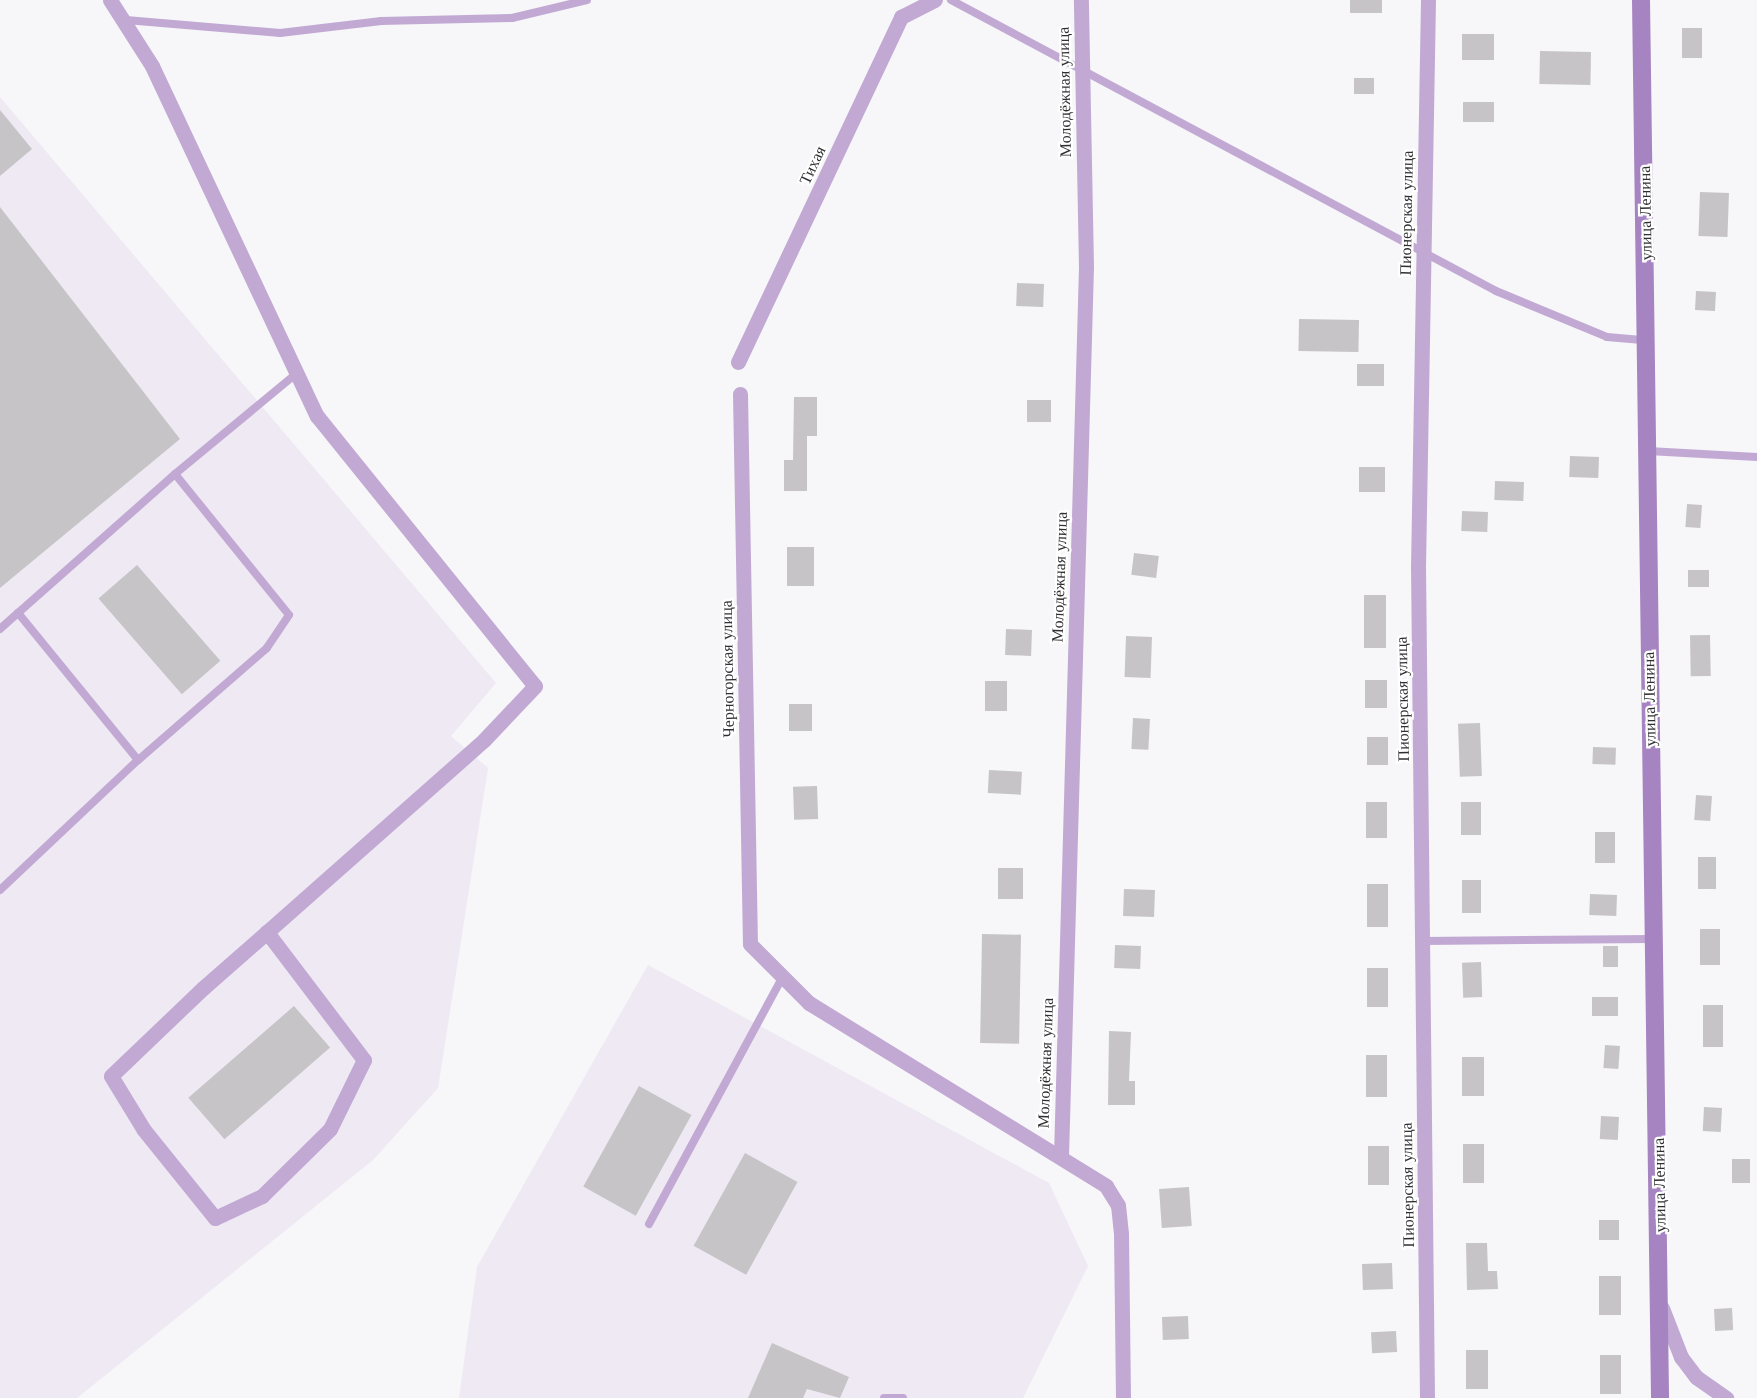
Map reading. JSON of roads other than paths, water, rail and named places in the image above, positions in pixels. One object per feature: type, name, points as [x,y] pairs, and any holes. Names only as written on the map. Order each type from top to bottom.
[{"type":"street","points":[[110,0],[126,20],[298,372],[339,448],[535,686],[484,740],[267,932],[111,1076],[144,1130],[215,1218],[262,1196],[330,1129],[364,1060],[267,932]]},
{"type":"street","name":"Тихая","points":[[738,362],[901,17],[935,0]]},
{"type":"street","name":"Молодёжная улица","points":[[1061,1155],[1086,267],[1081,0]]},
{"type":"street","name":"Пионерская улица","points":[[1427,1398],[1418,567],[1428,0]]},
{"type":"street","name":"улица Ленина","points":[[1641,0],[1647,341],[1645,451],[1662,1308],[1660,1398]]},
{"type":"street","name":"Черногорская улица","points":[[740,394],[750,944],[781,980]]},
{"type":"street","points":[[781,980],[1061,1155],[1106,1186],[1118,1205],[1123,1398]]},
{"type":"street","points":[[1662,1308],[1681,1358],[1696,1377],[1726,1398]]},
{"type":"lane","points":[[126,20],[280,33],[381,21],[512,18],[587,0]]},
{"type":"lane","points":[[951,0],[1082,67],[1350,216],[1424,249],[1496,291],[1606,336],[1647,341]]},
{"type":"lane","points":[[0,628],[175,474],[298,372]]},
{"type":"lane","points":[[1645,451],[1757,457]]},
{"type":"lane","points":[[0,890],[138,760],[267,648],[289,615],[175,474]]},
{"type":"lane","points":[[18,614],[138,760]]},
{"type":"lane","points":[[1423,941],[1653,939]]},
{"type":"lane","points":[[649,1224],[781,980]]},
{"type":"lane","points":[[884,1398],[903,1398]]}]
